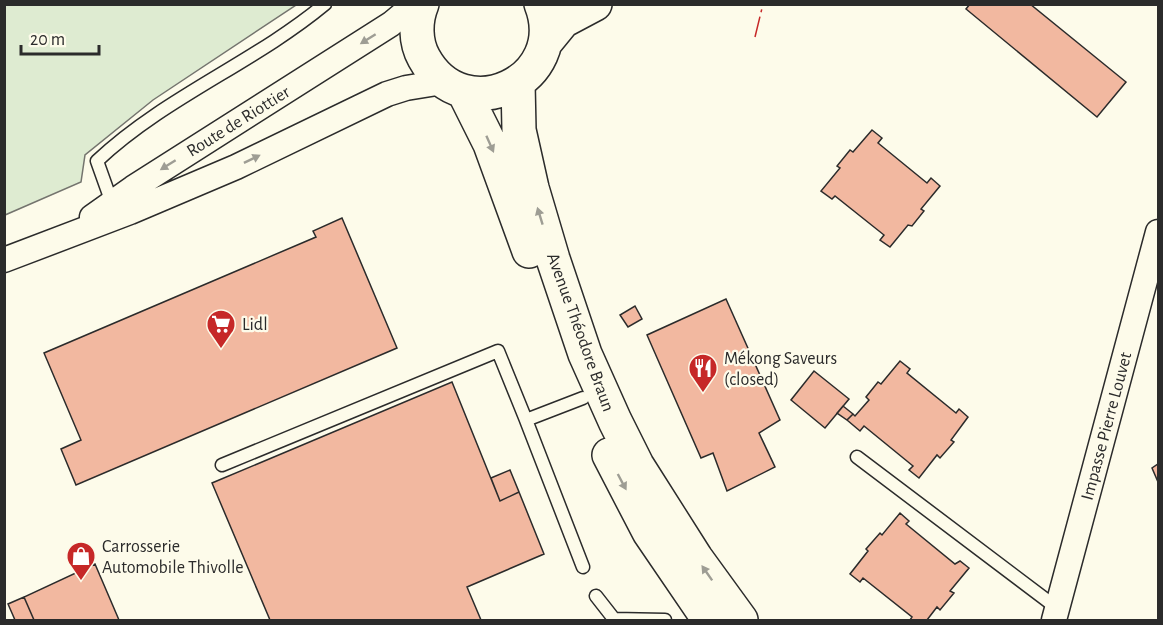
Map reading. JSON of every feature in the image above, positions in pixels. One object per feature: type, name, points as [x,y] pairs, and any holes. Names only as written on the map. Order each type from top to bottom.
[{"type":"main road","name":"Avenue Théodore Braun","points":[[422,4],[418,14],[416,33],[420,51],[429,68],[454,87],[490,144],[584,398],[616,472],[649,532],[710,621]]},
{"type":"main road","points":[[541,4],[546,27],[545,43]]},
{"type":"main road","points":[[454,87],[476,94],[498,92],[519,83],[530,72],[545,43],[563,21],[595,4]]},
{"type":"main road","name":"Avenue Théodore Braun","points":[[519,83],[519,130],[532,188],[585,354],[637,465],[696,558],[741,621]]},
{"type":"street","name":"Route de Riottier","points":[[62,238],[132,188],[391,24],[415,4]]},
{"type":"street","name":"Route de Riottier","points":[[4,260],[130,212],[225,171],[387,94],[406,88],[454,87]]},
{"type":"street","name":"Impasse Pierre Louvet","points":[[1056,614],[1158,231]]},
{"type":"lane","points":[[112,203],[97,161],[120,140],[163,109],[299,26],[325,4]]},
{"type":"lane","points":[[222,465],[498,351],[583,567]]},
{"type":"lane","points":[[526,420],[584,398]]},
{"type":"lane","points":[[857,457],[1056,614]]},
{"type":"lane","points":[[596,596],[614,619],[666,621]]},
{"type":"green space","points":[[5,4],[296,5],[153,100],[85,155],[81,182],[5,215]]},
{"type":"building","points":[[970,4],[1030,4],[1126,82],[1097,117],[966,9]]},
{"type":"building","points":[[872,130],[882,138],[878,143],[927,183],[931,178],[940,186],[921,209],[924,211],[912,226],[908,225],[890,247],[880,240],[884,235],[835,196],[832,199],[821,191],[840,168],[837,166],[850,150],[853,152]]},
{"type":"building","name":"Lidl","points":[[342,218],[397,348],[76,485],[61,449],[81,440],[44,353],[316,237],[313,231]]},
{"type":"building","points":[[726,299],[780,420],[759,433],[775,467],[727,491],[713,453],[701,458],[647,335]]},
{"type":"building","points":[[635,306],[642,319],[628,327],[620,315]]},
{"type":"building","points":[[900,361],[910,369],[907,373],[956,413],[959,409],[968,417],[951,440],[954,442],[940,458],[937,455],[919,478],[909,470],[913,466],[864,426],[860,431],[847,420],[853,414],[855,416],[869,400],[866,397],[878,382],[881,384]]},
{"type":"building","points":[[814,371],[849,399],[825,428],[791,400]]},
{"type":"building","points":[[452,382],[500,501],[519,492],[544,554],[467,587],[481,620],[270,620],[212,483]]},
{"type":"building","points":[[843,406],[853,414],[847,420],[837,413]]},
{"type":"building","points":[[1158,464],[1158,482],[1152,468]]},
{"type":"building","points":[[510,470],[519,492],[500,501],[491,478]]},
{"type":"building","points":[[900,513],[909,521],[906,524],[955,564],[960,561],[969,568],[950,591],[954,593],[940,610],[937,607],[927,620],[910,620],[912,617],[863,578],[860,582],[850,574],[868,551],[866,549],[880,533],[882,535]]},
{"type":"building","name":"Carrosserie Automobile Thivolle","points":[[95,564],[119,620],[34,620],[24,597]]},
{"type":"building","points":[[24,597],[34,620],[15,620],[8,604]]},
{"type":"power","points":[[755,37],[763,4]]},
{"type":"place","name":"Lidl","points":[[221,350]]},
{"type":"place","name":"Mékong Saveurs (closed)","points":[[703,394]]},
{"type":"place","name":"Carrosserie Automobile Thivolle","points":[[81,582]]}]
